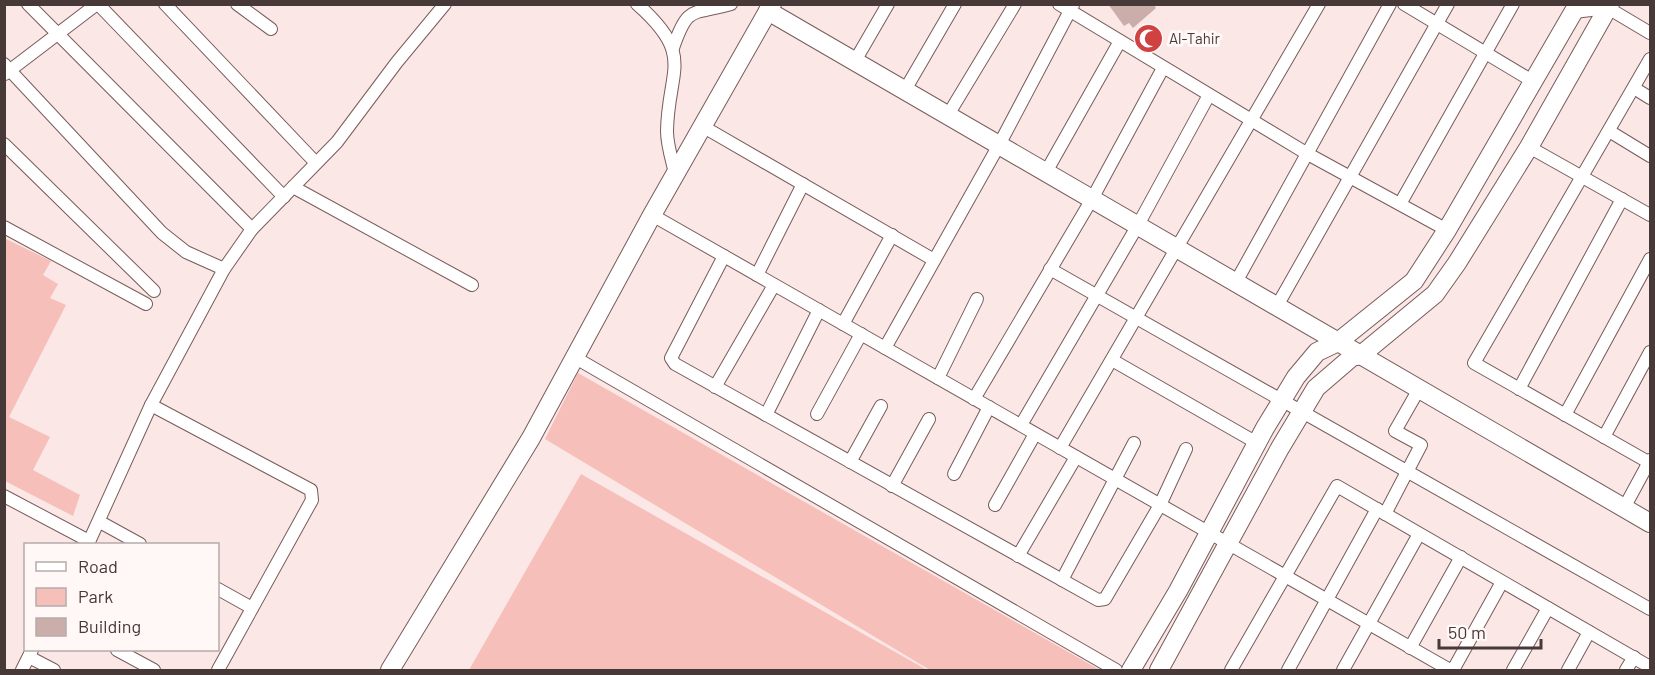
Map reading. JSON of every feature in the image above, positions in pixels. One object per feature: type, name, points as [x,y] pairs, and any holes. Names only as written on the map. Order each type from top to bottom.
[{"type":"street","points":[[28,4],[252,229]]},
{"type":"street","points":[[224,269],[186,252],[162,233],[6,70],[58,35],[98,4],[289,192],[472,285]]},
{"type":"street","points":[[165,4],[316,164]]},
{"type":"street","points":[[237,4],[271,29]]},
{"type":"street","points":[[4,496],[89,543],[151,405],[224,269],[252,229],[337,142],[397,62],[445,4]]},
{"type":"street","points":[[637,4],[656,24],[673,48],[677,63],[667,135],[675,173]]},
{"type":"street","points":[[673,48],[681,26],[690,15],[731,4]]},
{"type":"street","points":[[855,61],[888,4]]},
{"type":"street","points":[[905,90],[955,4]]},
{"type":"street","points":[[948,115],[1015,4]]},
{"type":"street","points":[[1060,448],[1319,4]]},
{"type":"street","points":[[1236,282],[1390,4]]},
{"type":"street","points":[[1404,4],[1534,82]]},
{"type":"street","points":[[1277,306],[1448,4]]},
{"type":"street","points":[[1400,204],[1513,4]]},
{"type":"street","points":[[1160,670],[1227,544],[1317,388],[1352,357],[1360,355],[1435,294],[1457,263],[1528,147],[1609,6]]},
{"type":"street","points":[[1131,670],[1281,402],[1317,352],[1338,342],[1414,281],[1447,230],[1576,8],[1609,6],[1650,33]]},
{"type":"street","points":[[885,348],[999,145],[1067,7],[1163,68],[1306,153],[1447,230]]},
{"type":"street","points":[[390,670],[531,438],[675,173],[770,8],[855,61],[1650,523]]},
{"type":"street","points":[[1046,172],[1120,41]]},
{"type":"street","points":[[1624,508],[1650,462],[1474,363],[1650,59]]},
{"type":"street","points":[[974,399],[1092,199],[1163,68]]},
{"type":"street","points":[[1634,88],[1650,98]]},
{"type":"street","points":[[1021,426],[1138,225],[1209,95]]},
{"type":"street","points":[[702,126],[934,260]]},
{"type":"street","points":[[1609,131],[1650,156]]},
{"type":"street","points":[[4,144],[154,291]]},
{"type":"street","points":[[1528,147],[1650,215]]},
{"type":"street","points":[[757,275],[803,184]]},
{"type":"street","points":[[1519,389],[1622,199]]},
{"type":"street","points":[[652,215],[1451,670],[1503,582]]},
{"type":"street","points":[[4,227],[146,304]]},
{"type":"street","points":[[843,324],[892,235]]},
{"type":"street","points":[[724,256],[671,358],[675,364],[1098,600],[1105,599],[1160,505],[1186,449]]},
{"type":"street","points":[[1565,414],[1650,259]]},
{"type":"street","points":[[1050,269],[1281,402],[1650,609]]},
{"type":"street","points":[[715,387],[774,285]]},
{"type":"street","points":[[938,378],[977,299]]},
{"type":"street","points":[[766,415],[819,310]]},
{"type":"street","points":[[817,414],[861,334]]},
{"type":"street","points":[[1604,437],[1650,351]]},
{"type":"street","points":[[574,357],[1116,670]]},
{"type":"street","points":[[1112,360],[1257,442]]},
{"type":"street","points":[[1288,670],[1327,600],[1407,472],[1421,445],[1395,431],[1419,389]]},
{"type":"street","points":[[151,405],[310,490],[312,500],[252,608],[223,651],[218,670]]},
{"type":"street","points":[[850,462],[881,406]]},
{"type":"street","points":[[954,474],[989,407]]},
{"type":"street","points":[[892,486],[928,419]]},
{"type":"street","points":[[995,505],[1035,434]]},
{"type":"street","points":[[1062,580],[1134,443]]},
{"type":"street","points":[[1018,556],[1076,457]]},
{"type":"street","points":[[1231,670],[1337,486],[1650,667]]},
{"type":"street","points":[[100,522],[138,543]]},
{"type":"street","points":[[1343,670],[1419,534]]},
{"type":"street","points":[[1410,648],[1461,558]]},
{"type":"street","points":[[219,590],[252,608]]},
{"type":"street","points":[[1513,670],[1548,608]]},
{"type":"street","points":[[1568,670],[1589,632]]},
{"type":"street","points":[[119,651],[154,670]]},
{"type":"street","points":[[22,670],[31,653],[54,670]]},
{"type":"street","points":[[1626,670],[1634,657]]},
{"type":"green space","points":[[4,238],[51,261],[43,275],[58,284],[50,298],[66,305],[9,417],[50,437],[33,470],[80,495],[73,516],[5,481]]},
{"type":"green space","points":[[578,373],[1100,670],[930,670],[545,439]]},
{"type":"green space","points":[[581,474],[927,670],[469,670]]},
{"type":"building","points":[[1108,4],[1153,4],[1156,8],[1133,28],[1129,23],[1124,26]]},
{"type":"place","name":"Al-Tahir","points":[[1148,39]]}]
